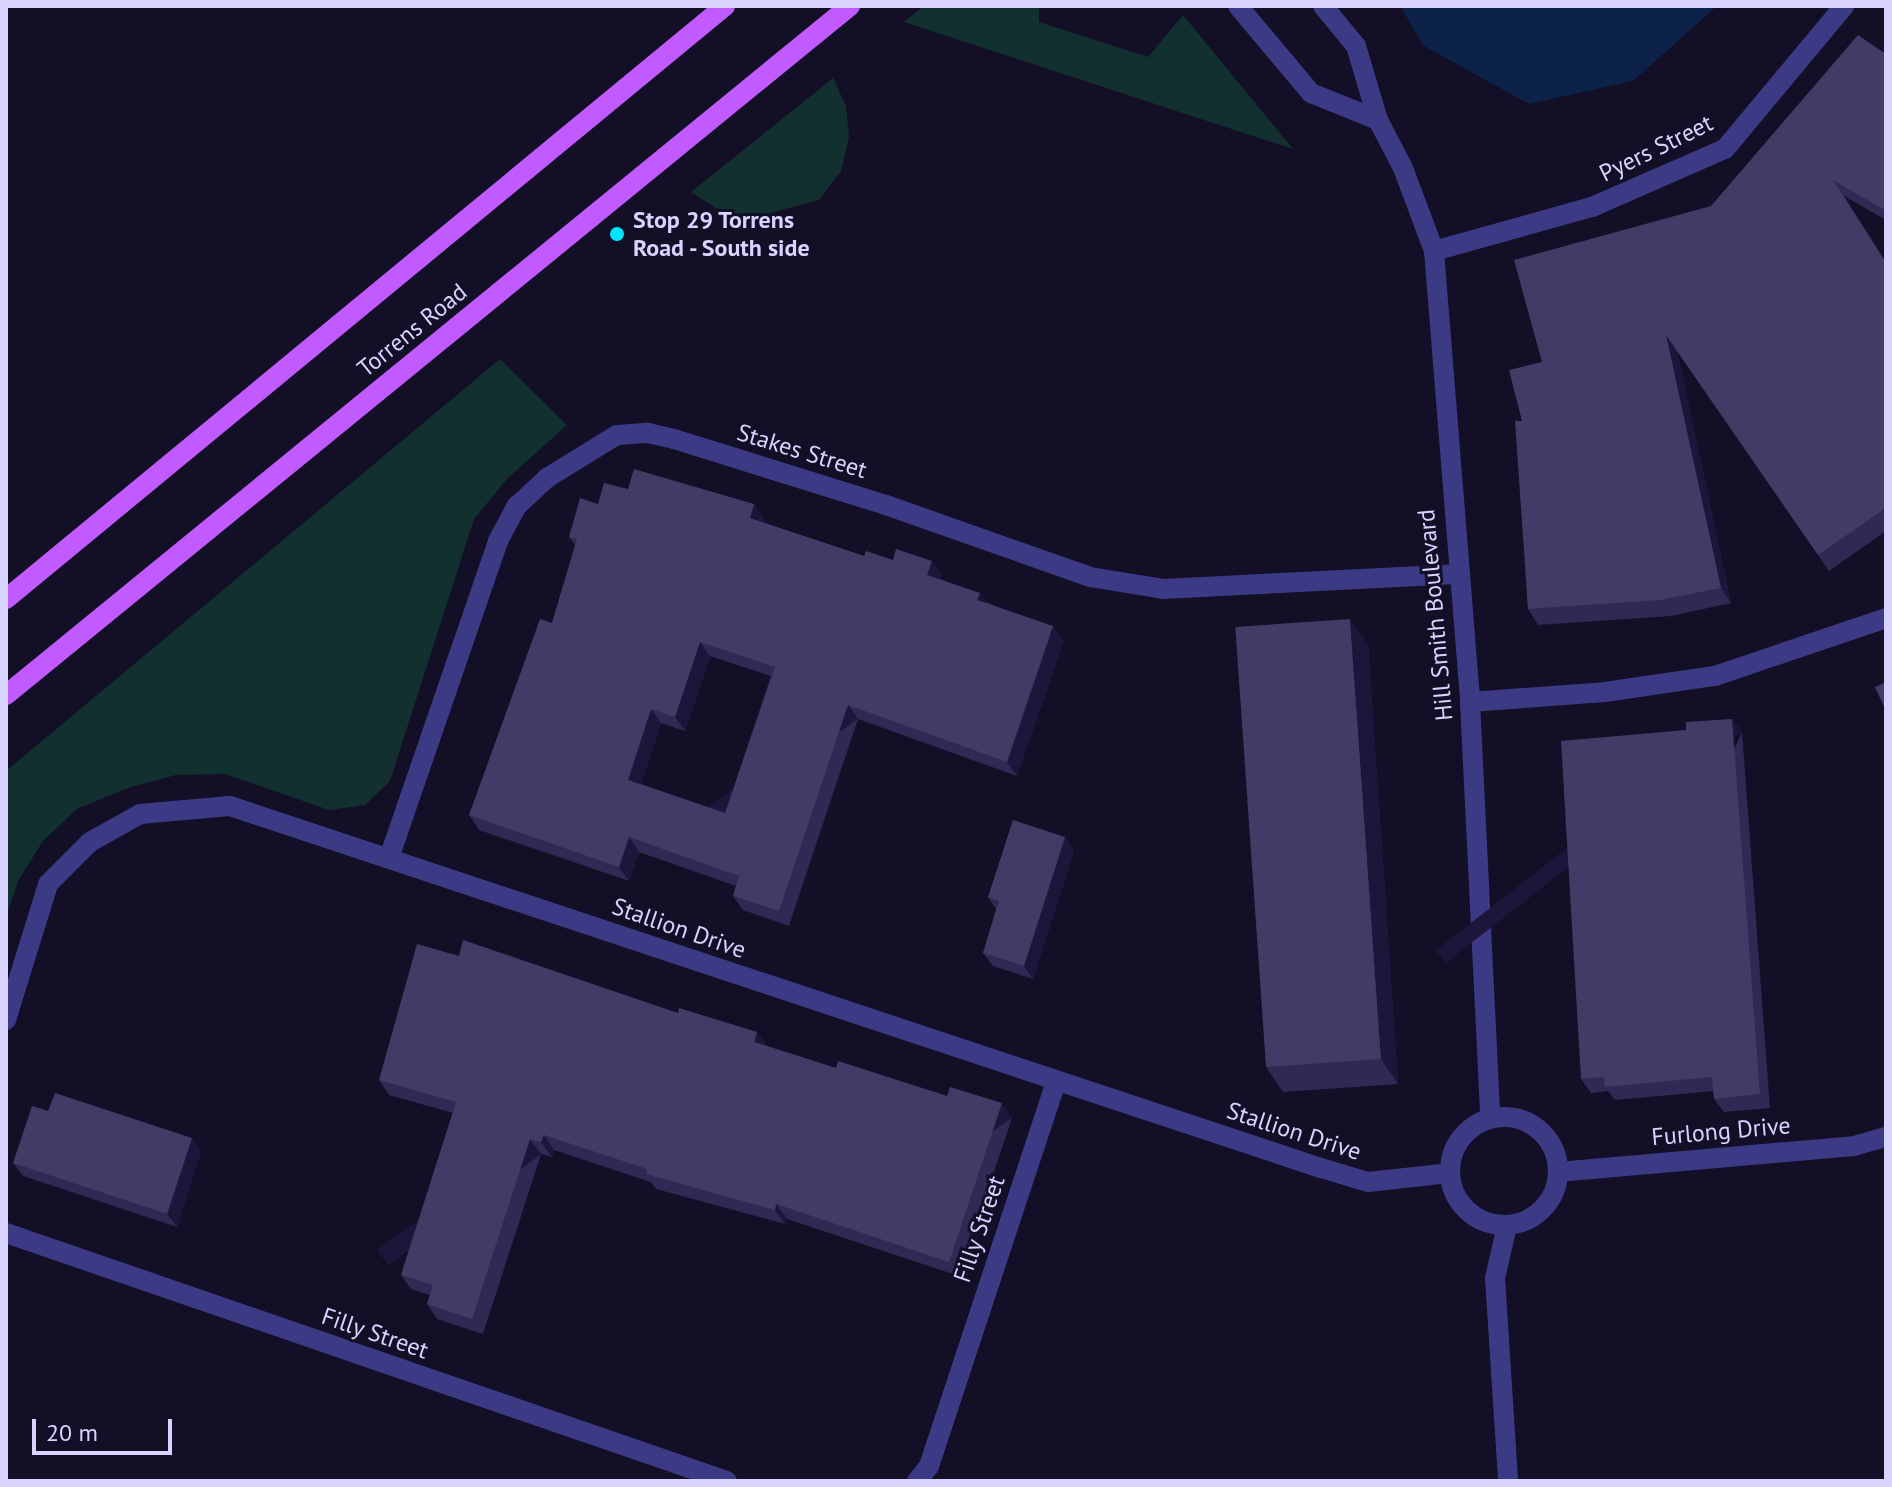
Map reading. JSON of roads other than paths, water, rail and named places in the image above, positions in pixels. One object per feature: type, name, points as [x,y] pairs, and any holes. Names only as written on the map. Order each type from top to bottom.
[{"type":"main road","name":"Torrens Road","points":[[6,599],[725,6]]},
{"type":"main road","name":"Torrens Road","points":[[6,695],[850,6]]},
{"type":"street","points":[[1238,6],[1311,93],[1378,120]]},
{"type":"street","name":"Hill Smith Boulevard","points":[[1323,6],[1356,46],[1378,120],[1403,168],[1434,251],[1457,574],[1470,702],[1490,1118]]},
{"type":"street","name":"Pyers Street","points":[[1434,251],[1592,207],[1725,149],[1844,6]]},
{"type":"street","name":"Stakes Street","points":[[389,858],[498,541],[517,506],[547,478],[617,435],[648,433],[776,470],[1090,577],[1163,589],[1457,574]]},
{"type":"street","points":[[1470,702],[1605,692],[1715,676],[1886,618]]},
{"type":"street","name":"Stallion Drive","points":[[6,1020],[48,884],[90,842],[140,814],[230,806],[1056,1083],[1368,1182],[1449,1173]]},
{"type":"street","name":"Filly Street","points":[[917,1481],[929,1466],[1056,1083]]},
{"type":"street","points":[[1490,1118],[1523,1120],[1537,1128],[1549,1140],[1558,1172],[1548,1202],[1537,1214],[1507,1226],[1490,1224],[1468,1211],[1453,1191],[1449,1173],[1460,1139],[1490,1118]]},
{"type":"street","name":"Furlong Drive","points":[[1558,1172],[1854,1146],[1886,1137]]},
{"type":"street","points":[[1507,1226],[1495,1278],[1508,1481]]},
{"type":"street","name":"Filly Street","points":[[6,1233],[727,1481]]},
{"type":"water","points":[[1400,6],[1717,6],[1633,81],[1529,104],[1424,46]]},
{"type":"place","name":"Stop 29 Torrens Road - South side","points":[[617,234]]}]
